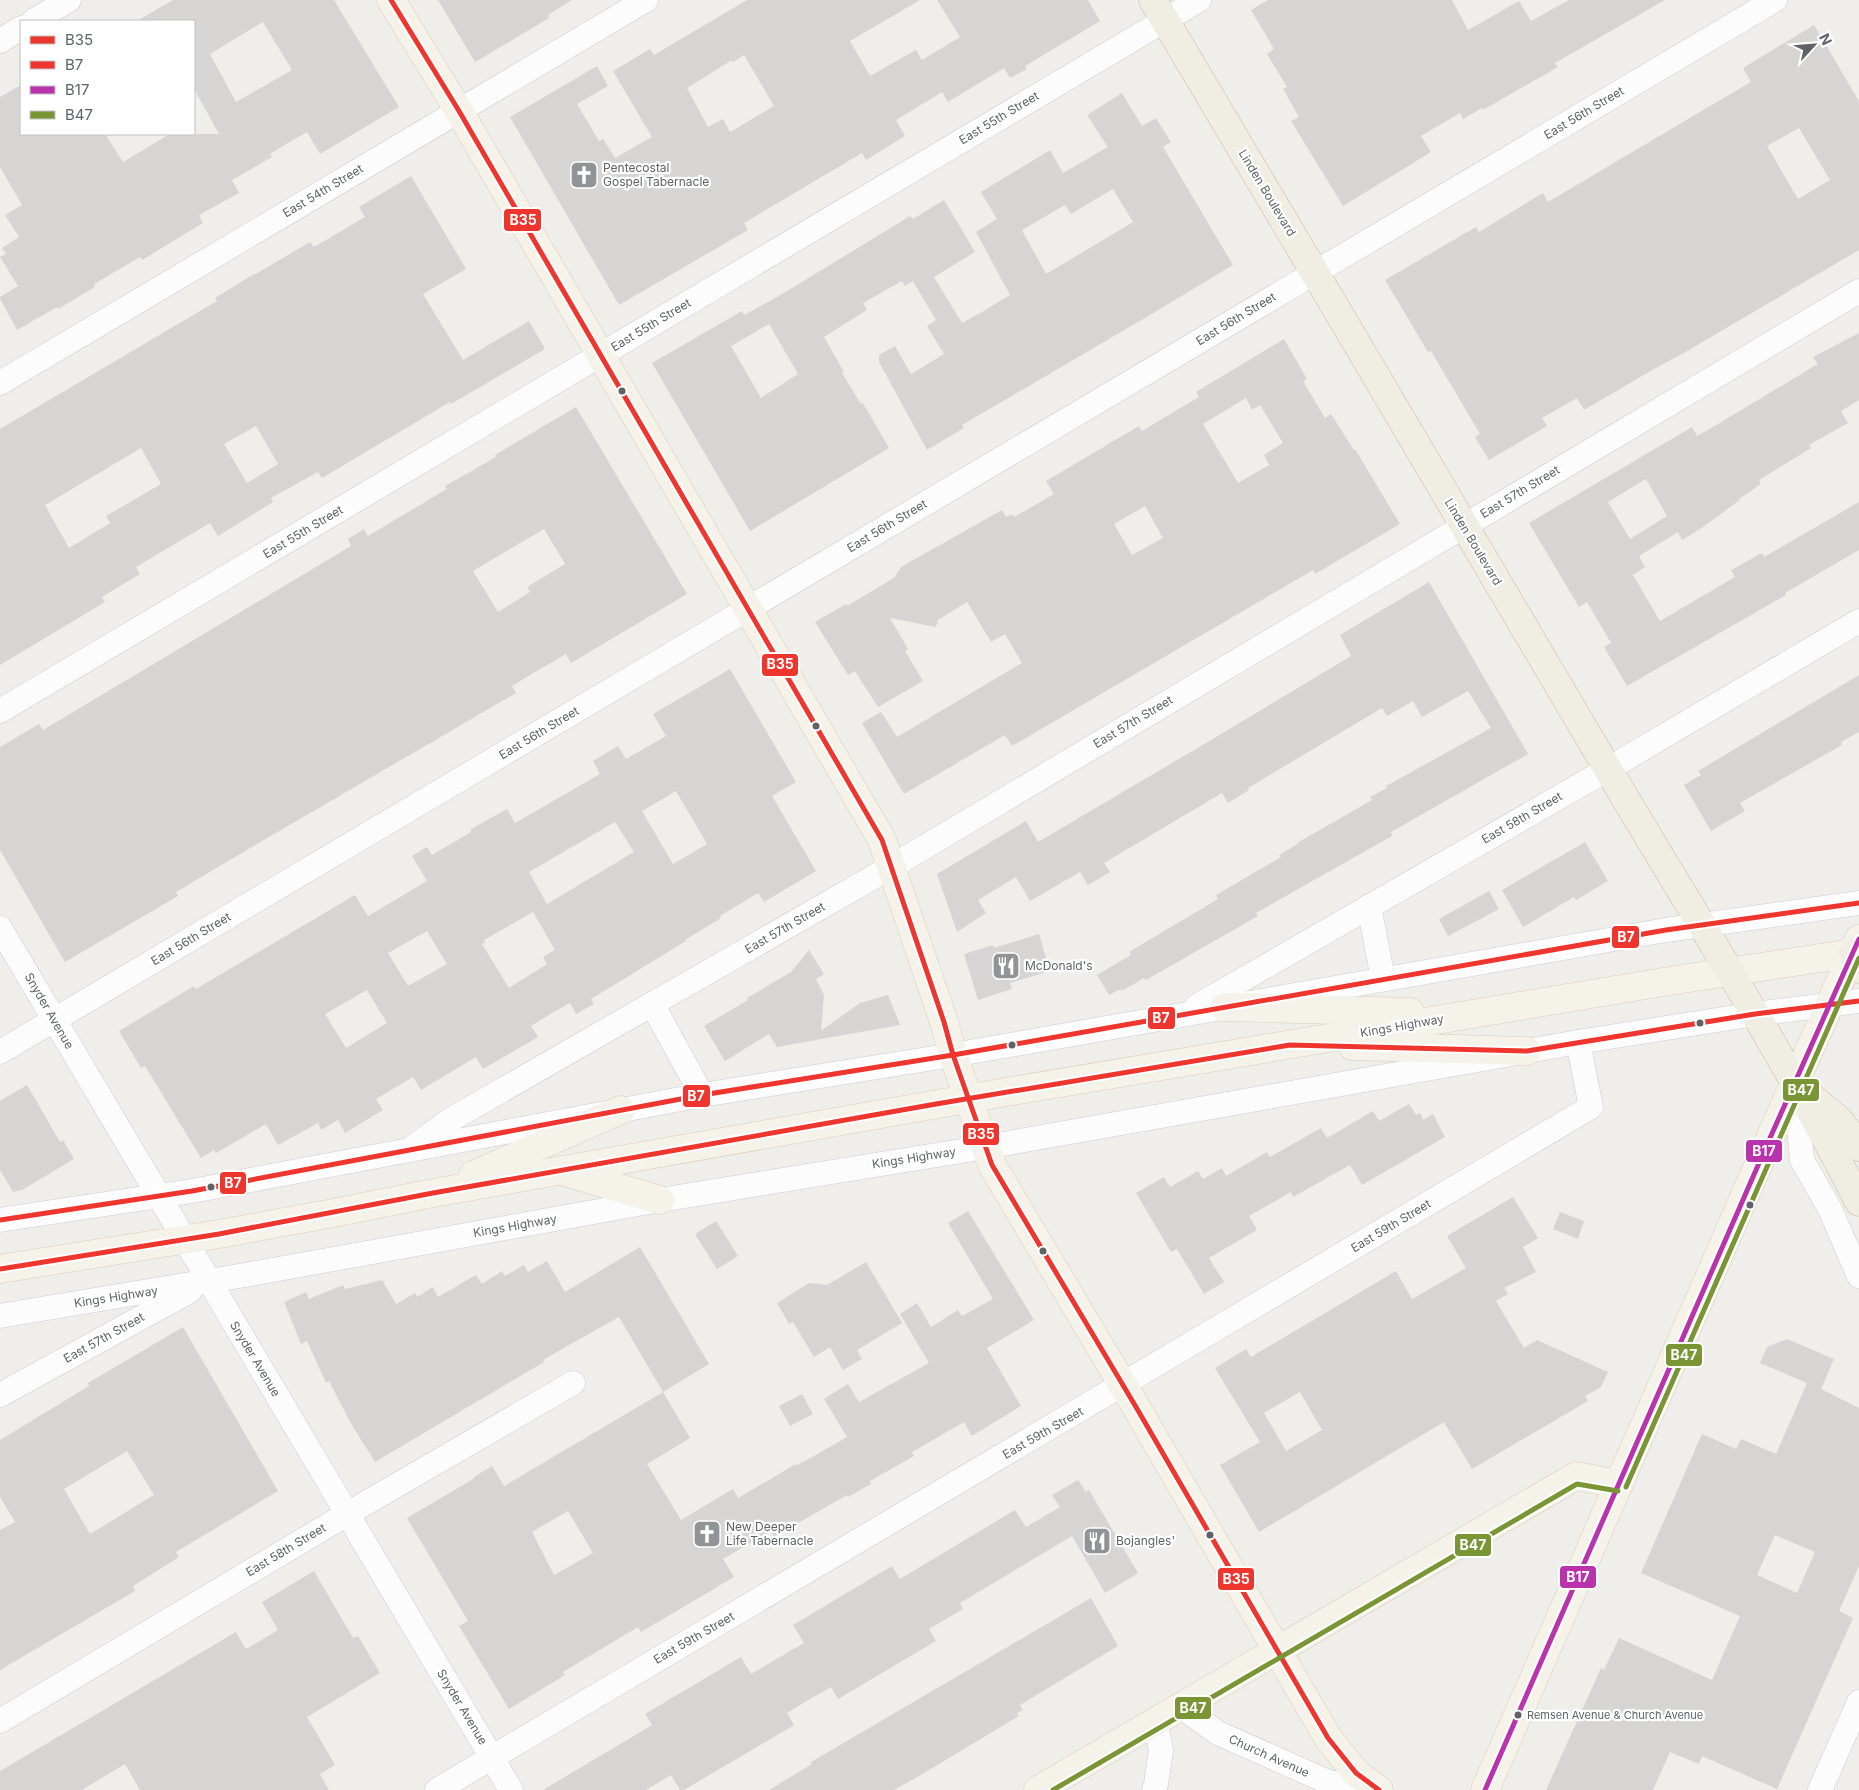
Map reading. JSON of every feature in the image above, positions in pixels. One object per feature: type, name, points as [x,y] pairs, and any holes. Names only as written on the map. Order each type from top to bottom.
[{"type":"highway","name":"Linden Boulevard","points":[[1159,10],[1608,769],[1731,971],[1795,1082],[1859,1202]]},
{"type":"highway","name":"Linden Boulevard","points":[[1795,1082],[1840,1121],[1859,1147]]},
{"type":"main road","points":[[391,0],[459,111],[882,840],[944,1022],[953,1055],[992,1165],[1123,1384],[1328,1738],[1356,1773],[1379,1790]]},
{"type":"main road","points":[[1485,1790],[1795,1082],[1830,1005],[1858,953]]},
{"type":"main road","name":"Kings Highway","points":[[0,1269],[328,1214],[433,1192],[968,1099],[1731,971],[1858,953]]},
{"type":"main road","points":[[1224,1006],[1472,1014]]},
{"type":"main road","points":[[1290,1045],[1527,1051]]},
{"type":"main road","points":[[433,1192],[621,1110]]},
{"type":"main road","points":[[559,1170],[660,1200]]},
{"type":"main road","points":[[1038,1790],[1576,1476],[1619,1484]]},
{"type":"street","points":[[35,20],[69,0]]},
{"type":"street","name":"East 54th Street","points":[[0,383],[646,0]]},
{"type":"street","name":"East 55th Street","points":[[0,711],[601,354],[1159,10],[1199,0]]},
{"type":"street","name":"East 56th Street","points":[[0,1052],[1775,0]]},
{"type":"street","points":[[0,41],[20,29]]},
{"type":"street","name":"East 57th Street","points":[[407,1151],[450,1120],[891,867],[1859,291]]},
{"type":"street","name":"East 58th Street","points":[[1184,1013],[1608,769],[1859,621]]},
{"type":"street","points":[[0,1220],[192,1191],[702,1095],[953,1055],[1224,1006],[1702,924],[1859,904]]},
{"type":"street","points":[[1370,906],[1383,979]]},
{"type":"street","name":"Snyder Avenue","points":[[0,928],[157,1196],[209,1280],[511,1790]]},
{"type":"street","name":"Kings Highway","points":[[0,1316],[660,1200],[986,1147],[1578,1042],[1755,1014],[1859,1001]]},
{"type":"street","points":[[652,1004],[702,1095]]},
{"type":"street","name":"East 59th Street","points":[[437,1790],[1590,1107],[1578,1042]]},
{"type":"street","name":"Linden Boulevard","points":[[1795,1082],[1802,1160],[1830,1209],[1859,1276]]},
{"type":"street","name":"East 57th Street","points":[[0,1395],[209,1280]]},
{"type":"street","name":"East 58th Street","points":[[0,1721],[347,1514],[573,1383]]},
{"type":"street","points":[[1820,1790],[1859,1702]]},
{"type":"street","name":"Church Avenue","points":[[1180,1706],[1218,1733],[1328,1782],[1366,1790]]},
{"type":"street","points":[[1154,1790],[1161,1750],[1155,1721]]},
{"type":"building","points":[[173,0],[334,0],[399,107],[320,154],[307,132],[288,143],[270,154],[272,157],[232,180],[239,193],[199,215],[203,223],[142,260],[140,257],[94,284],[95,287],[58,309],[57,307],[17,330],[0,299],[0,297],[18,286],[0,257],[6,254],[2,248],[19,237],[5,215],[22,205],[0,167],[0,97],[20,86],[20,135],[106,135],[123,162],[168,135],[219,134],[195,91],[195,20],[139,20]],"holes":[[[263,22],[292,70],[236,102],[210,54]]]},
{"type":"building","points":[[438,0],[572,0],[548,15],[549,18],[475,62]]},
{"type":"building","points":[[747,0],[920,0],[850,41],[870,76],[916,50],[922,60],[960,37],[937,0],[1088,0],[1100,21],[1025,66],[1027,69],[1010,78],[1004,68],[948,102],[942,92],[896,120],[905,136],[866,160],[862,153],[744,223],[748,230],[619,305],[510,117],[597,66],[608,86],[577,104],[599,141],[603,139],[615,158],[652,137],[613,71],[650,49],[654,55]],"holes":[[[744,55],[774,106],[730,132],[723,119],[708,127],[687,88],[732,60],[733,62]]]},
{"type":"building","points":[[1268,0],[1452,0],[1468,30],[1519,1],[1531,21],[1569,0],[1665,0],[1555,63],[1558,67],[1483,110],[1482,108],[1463,119],[1460,113],[1421,136],[1431,152],[1343,206],[1291,121],[1299,117],[1283,89],[1287,87],[1267,54],[1274,49],[1251,10]]},
{"type":"building","points":[[1814,25],[1859,101],[1859,250],[1584,410],[1577,398],[1542,418],[1547,426],[1489,460],[1475,437],[1480,434],[1431,351],[1428,352],[1385,280],[1476,227],[1479,232],[1543,193],[1548,202],[1751,82],[1743,68]],"holes":[[[1799,128],[1830,180],[1798,199],[1767,146]]]},
{"type":"building","points":[[1122,93],[1142,126],[1156,118],[1171,142],[1163,147],[1233,265],[962,425],[964,428],[927,450],[879,362],[879,355],[895,346],[911,374],[944,354],[927,326],[936,320],[913,281],[905,286],[902,281],[863,303],[867,310],[824,337],[844,372],[842,373],[861,404],[863,403],[889,448],[750,531],[652,363],[742,311],[744,315],[779,296],[910,216],[913,219],[944,200],[975,252],[934,277],[962,323],[982,312],[1010,295],[976,232],[997,219],[981,192],[1050,150],[1063,173],[1108,147],[1087,115]],"holes":[[[1113,189],[1133,222],[1046,274],[1022,230],[1065,205],[1071,214]],[[769,324],[798,374],[761,398],[731,346]]]},
{"type":"building","points":[[411,176],[466,269],[423,294],[463,360],[529,321],[545,349],[451,404],[450,402],[322,478],[318,472],[271,498],[273,502],[218,536],[210,523],[136,567],[140,574],[102,597],[105,602],[0,665],[0,429],[217,301],[215,298],[254,274],[310,242],[314,247],[365,217],[359,207]],"holes":[[[256,426],[278,464],[247,483],[224,444]],[[141,448],[161,484],[106,516],[110,523],[69,548],[45,505]]]},
{"type":"building","points":[[1859,333],[1859,400],[1841,411],[1848,423],[1809,445],[1811,448],[1759,480],[1761,484],[1700,529],[1682,540],[1678,532],[1639,556],[1645,567],[1633,575],[1660,621],[1735,577],[1731,570],[1762,553],[1764,557],[1859,502],[1859,550],[1785,593],[1786,595],[1627,686],[1604,647],[1611,643],[1587,602],[1579,607],[1529,523],[1692,427],[1697,436],[1718,424],[1818,364],[1813,357]],"holes":[[[1646,479],[1667,516],[1630,539],[1608,502]]]},
{"type":"building","points":[[1284,339],[1307,379],[1303,381],[1325,418],[1331,414],[1355,449],[1400,524],[1315,574],[1313,570],[1012,746],[1005,735],[904,794],[862,723],[881,712],[897,737],[1022,663],[1005,634],[991,642],[967,602],[938,620],[936,627],[890,618],[908,649],[905,651],[923,681],[878,707],[855,671],[848,675],[815,622],[846,604],[847,606],[894,578],[901,567],[1002,510],[1006,517],[1012,514],[1014,517],[1054,494],[1046,481],[1139,426],[1142,431],[1199,397],[1196,392]],"holes":[[[1246,398],[1252,410],[1260,405],[1283,443],[1264,455],[1269,465],[1238,483],[1203,424]],[[1145,506],[1163,538],[1132,555],[1114,524]]]},
{"type":"building","points":[[576,407],[687,594],[571,663],[566,654],[540,669],[512,686],[516,693],[176,892],[178,896],[65,962],[0,850],[0,747],[39,724],[43,730],[351,546],[348,539],[364,529],[368,536],[447,489],[445,486],[496,457],[495,455]],"holes":[[[544,529],[565,564],[527,587],[530,592],[498,612],[473,571]]]},
{"type":"building","points":[[1429,582],[1528,754],[1391,832],[1392,836],[1256,913],[1258,916],[1146,980],[1144,978],[1122,991],[1121,989],[1109,995],[1097,975],[1131,955],[1129,952],[1218,899],[1216,895],[1281,857],[1279,855],[1297,843],[1372,800],[1370,797],[1387,788],[1386,786],[1491,728],[1468,691],[1422,717],[1413,701],[1387,716],[1382,708],[1248,788],[1249,790],[1228,803],[1222,793],[1104,863],[1110,872],[1088,885],[1080,872],[1030,901],[1016,877],[978,900],[986,913],[957,932],[937,874],[1026,821],[1038,842],[1211,740],[1351,656],[1340,635]]},
{"type":"building","points":[[730,669],[796,782],[772,796],[816,871],[764,902],[758,893],[720,916],[721,918],[686,941],[591,999],[594,1004],[576,1014],[570,1003],[552,1013],[531,1026],[538,1037],[483,1069],[476,1057],[421,1090],[413,1077],[376,1099],[383,1110],[345,1133],[338,1120],[321,1130],[318,1123],[278,1145],[266,1124],[216,1153],[214,1150],[201,1158],[145,1066],[141,1068],[119,1031],[194,986],[196,989],[355,895],[368,916],[427,881],[412,856],[427,847],[432,855],[471,832],[471,829],[507,809],[515,823],[600,774],[593,761],[618,746],[626,759],[666,736],[653,714]],"holes":[[[676,791],[707,844],[673,864],[642,811]],[[615,822],[634,852],[547,904],[529,872]],[[533,912],[555,950],[543,957],[547,964],[509,988],[482,944],[485,942],[484,940]],[[427,931],[447,964],[408,986],[388,953]],[[367,990],[387,1023],[346,1048],[325,1014]]]},
{"type":"building","points":[[1859,675],[1859,732],[1841,742],[1842,745],[1740,803],[1745,811],[1711,831],[1684,785],[1701,775],[1698,771]]},
{"type":"building","points":[[1585,842],[1608,881],[1576,900],[1574,897],[1523,927],[1502,890]]},
{"type":"building","points":[[1489,891],[1499,909],[1448,936],[1439,919]]},
{"type":"building","points":[[1039,934],[1050,971],[1010,983],[1012,989],[978,1000],[964,954],[993,945],[994,948]]},
{"type":"building","points":[[809,950],[824,974],[816,979],[824,995],[821,1031],[860,1003],[888,995],[900,1025],[777,1047],[769,1034],[725,1061],[704,1026],[791,972]]},
{"type":"building","points":[[27,1085],[60,1142],[63,1140],[74,1159],[22,1190],[13,1192],[0,1170],[0,1101]]},
{"type":"building","points":[[1409,1104],[1416,1115],[1420,1113],[1423,1120],[1433,1114],[1445,1137],[1362,1185],[1350,1165],[1293,1197],[1291,1192],[1249,1216],[1257,1230],[1209,1258],[1224,1282],[1204,1294],[1177,1249],[1171,1252],[1136,1193],[1164,1177],[1170,1187],[1198,1171],[1203,1179],[1222,1168],[1226,1176],[1267,1152],[1270,1157],[1321,1128],[1327,1138],[1373,1111],[1379,1121]]},
{"type":"building","points":[[1513,1197],[1538,1238],[1523,1247],[1536,1272],[1504,1288],[1508,1294],[1496,1301],[1524,1348],[1537,1340],[1608,1372],[1601,1387],[1585,1396],[1588,1401],[1472,1469],[1444,1422],[1259,1532],[1220,1465],[1260,1442],[1215,1368],[1246,1349],[1251,1357],[1396,1271],[1412,1299],[1466,1268],[1447,1236]],"holes":[[[1300,1392],[1322,1430],[1286,1451],[1264,1413]]]},
{"type":"building","points":[[968,1211],[1034,1320],[987,1348],[1021,1406],[972,1436],[964,1422],[912,1452],[914,1456],[870,1481],[871,1484],[848,1497],[847,1495],[774,1537],[771,1531],[723,1559],[734,1577],[641,1632],[638,1627],[563,1672],[565,1675],[509,1709],[459,1626],[468,1621],[407,1518],[492,1466],[504,1486],[663,1392],[690,1438],[647,1464],[681,1520],[733,1489],[738,1498],[847,1437],[824,1399],[848,1384],[859,1402],[929,1363],[900,1314],[917,1303],[931,1327],[958,1310],[962,1316],[993,1299],[948,1223]],"holes":[[[568,1511],[593,1553],[554,1575],[532,1532]]]},
{"type":"building","points":[[1560,1212],[1584,1221],[1578,1239],[1553,1229]]},
{"type":"building","points":[[716,1221],[738,1256],[717,1269],[695,1234]]},
{"type":"building","points":[[640,1247],[709,1364],[663,1392],[619,1317],[543,1360],[544,1362],[375,1462],[350,1422],[329,1381],[326,1383],[307,1341],[301,1344],[284,1302],[306,1292],[309,1299],[343,1285],[345,1289],[382,1280],[396,1304],[415,1293],[417,1297],[433,1287],[438,1297],[476,1275],[482,1284],[502,1271],[505,1276],[524,1265],[528,1272],[547,1261],[565,1292]]},
{"type":"building","points":[[866,1262],[902,1323],[857,1350],[862,1359],[843,1370],[830,1347],[814,1357],[793,1322],[789,1324],[777,1303],[809,1283],[827,1285]]},
{"type":"building","points":[[183,1327],[278,1491],[176,1552],[179,1557],[133,1586],[135,1591],[0,1670],[0,1530],[15,1522],[0,1497],[0,1440],[89,1386],[88,1383]],"holes":[[[127,1451],[154,1495],[90,1534],[64,1489]]]},
{"type":"building","points":[[1787,1339],[1834,1359],[1821,1389],[1859,1408],[1859,1566],[1839,1611],[1853,1618],[1777,1789],[1702,1756],[1699,1764],[1670,1752],[1653,1790],[1546,1790],[1601,1668],[1604,1670],[1619,1638],[1712,1680],[1740,1616],[1641,1573],[1702,1434],[1736,1449],[1741,1439],[1776,1454],[1807,1383],[1760,1363],[1767,1347]],"holes":[[[1775,1535],[1815,1552],[1797,1593],[1757,1575]]]},
{"type":"building","points":[[802,1394],[813,1414],[790,1426],[779,1406]]},
{"type":"building","points":[[1078,1480],[1086,1492],[1089,1490],[1138,1573],[1105,1593],[1072,1536],[960,1603],[963,1609],[929,1629],[936,1641],[838,1699],[831,1687],[805,1702],[787,1713],[794,1725],[684,1790],[680,1790],[671,1775],[646,1790],[543,1790],[652,1725],[645,1714],[741,1657],[751,1674],[804,1643],[793,1625],[892,1566],[900,1579],[1015,1510],[1026,1527],[1060,1507],[1052,1495]]},
{"type":"building","points":[[314,1571],[353,1638],[358,1636],[380,1673],[307,1717],[335,1765],[320,1774],[329,1790],[140,1790],[125,1764],[82,1790],[0,1790],[0,1771],[236,1632],[246,1649],[278,1630],[262,1602]]},
{"type":"building","points":[[1091,1598],[1118,1646],[1020,1705],[1023,1710],[1017,1713],[1019,1716],[919,1776],[894,1790],[769,1790],[812,1764],[811,1762]]},
{"type":"transit line","name":"B35","points":[[391,0],[459,111],[882,840],[944,1022],[953,1055],[992,1165],[1136,1407],[1328,1738],[1356,1773],[1379,1790]]},
{"type":"transit line","name":"B7","points":[[0,1220],[192,1191],[702,1095],[953,1055],[1666,930],[1859,903]]},
{"type":"transit line","name":"B17","points":[[1485,1790],[1859,939]]},
{"type":"transit line","name":"B47","points":[[1626,1487],[1859,958]]},
{"type":"transit line","name":"B7","points":[[0,1269],[219,1234],[433,1193],[936,1104],[1290,1045],[1527,1051],[1755,1014],[1859,1001]]},
{"type":"transit line","name":"B47","points":[[1053,1790],[1577,1484],[1618,1491]]},
{"type":"place","name":"Pentecostal Gospel Tabernacle","points":[[584,175]]},
{"type":"place","name":"McDonald's","points":[[1006,966]]},
{"type":"place","name":"New Deeper Life Tabernacle","points":[[707,1534]]},
{"type":"place","name":"Bojangles'","points":[[1097,1541]]},
{"type":"place","name":"Remsen Avenue & Church Avenue","points":[[1518,1715]]}]
